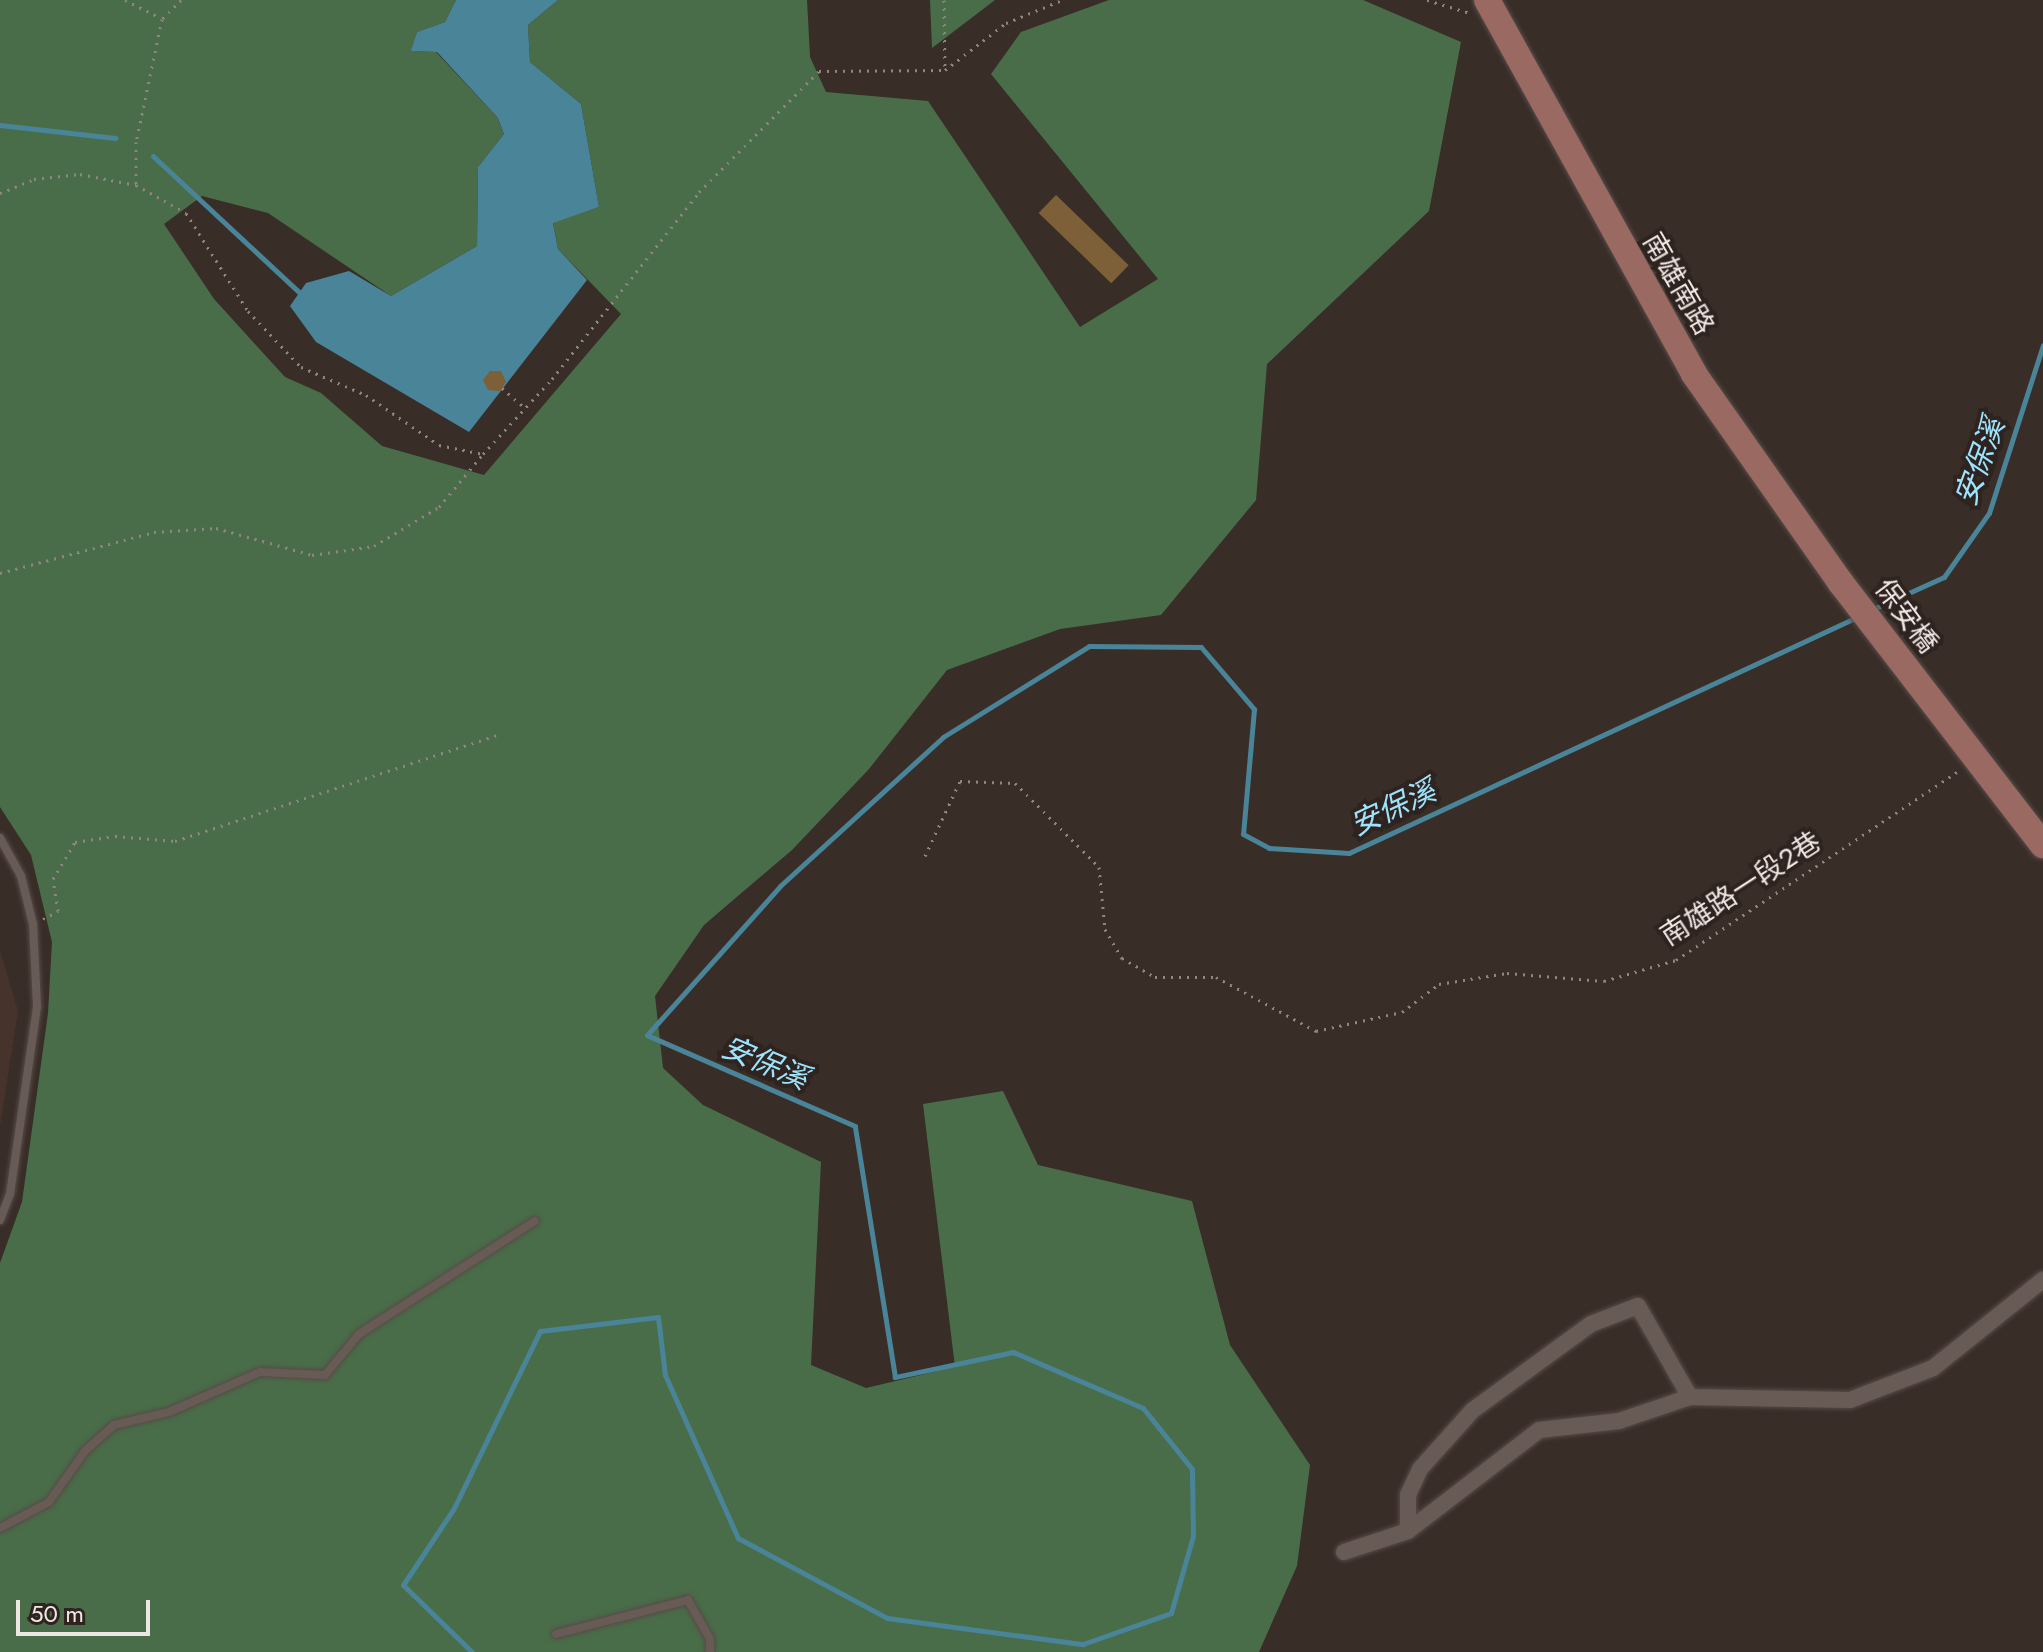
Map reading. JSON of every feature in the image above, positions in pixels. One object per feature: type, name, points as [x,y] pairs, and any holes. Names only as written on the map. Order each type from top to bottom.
[{"type":"main road","name":"南雄南路","points":[[1492,10],[1694,374],[1841,583]]},
{"type":"main road","name":"保安橋","points":[[1841,583],[1974,762],[2043,845]]},
{"type":"street","points":[[1344,1552],[1408,1531],[1539,1430],[1619,1421],[1690,1397],[1850,1400],[1933,1368],[2043,1280]]},
{"type":"street","points":[[1408,1531],[1408,1495],[1420,1469],[1473,1410],[1591,1324],[1638,1306],[1690,1397]]},
{"type":"lane","points":[[0,838],[21,876],[33,924],[37,1007],[10,1194],[0,1220]]},
{"type":"lane","points":[[0,1528],[49,1502],[85,1451],[114,1425],[169,1412],[260,1372],[325,1375],[359,1334],[535,1221]]},
{"type":"lane","points":[[556,1634],[688,1600],[710,1639],[710,1652]]},
{"type":"path","points":[[125,0],[162,19]]},
{"type":"path","points":[[136,185],[136,142],[162,19],[181,0]]},
{"type":"path","points":[[944,0],[945,70]]},
{"type":"path","points":[[0,573],[154,532],[216,528],[312,555],[374,546],[439,507],[525,408],[699,192],[819,71],[945,70],[1006,23],[1062,0]]},
{"type":"path","points":[[1427,0],[1492,10]]},
{"type":"path","points":[[0,193],[34,179],[80,174],[136,185],[186,213],[248,311],[301,367],[366,395],[439,445],[483,454]]},
{"type":"path","points":[[502,388],[525,408]]},
{"type":"path","points":[[33,924],[58,911],[53,879],[75,842],[115,836],[175,841],[497,735]]},
{"type":"path","name":"南雄路一段2巷","points":[[925,856],[960,781],[1015,783],[1099,867],[1105,929],[1122,958],[1155,977],[1216,977],[1316,1031],[1402,1012],[1439,984],[1507,973],[1604,981],[1676,960],[1974,762]]},
{"type":"shaded area","points":[[0,950],[18,1011],[0,1126]]},
{"type":"green space","points":[[0,0],[456,0],[445,22],[417,32],[412,51],[436,52],[498,118],[504,134],[478,167],[477,246],[391,296],[268,213],[202,196],[164,224],[214,299],[285,377],[321,393],[382,446],[484,475],[621,314],[558,249],[553,222],[599,207],[581,104],[530,62],[528,25],[558,0],[807,0],[810,57],[826,92],[928,101],[1080,327],[1158,279],[991,74],[1021,32],[1109,0],[1363,0],[1461,42],[1429,211],[1267,364],[1256,500],[1161,615],[1060,629],[947,670],[869,769],[792,850],[704,925],[655,996],[663,1068],[703,1105],[821,1162],[811,1365],[866,1388],[955,1367],[923,1104],[1003,1091],[1038,1165],[1192,1201],[1230,1345],[1310,1465],[1297,1566],[1259,1652],[0,1652],[0,1263],[22,1202],[48,1013],[52,942],[31,855],[0,807]]},
{"type":"green space","points":[[930,0],[995,0],[932,48]]},
{"type":"water","points":[[456,0],[558,0],[528,25],[530,62],[581,104],[599,207],[553,223],[558,249],[587,280],[469,432],[316,342],[290,306],[306,283],[349,271],[391,296],[477,246],[478,167],[504,134],[498,118],[437,52],[411,51],[417,32],[445,22]]},
{"type":"building","points":[[1056,195],[1129,265],[1111,283],[1039,213]]},
{"type":"building","points":[[490,371],[501,371],[506,382],[500,391],[488,390],[483,380]]},
{"type":"waterway","points":[[0,125],[115,138]]},
{"type":"waterway","points":[[153,156],[304,297]]},
{"type":"waterway","name":"安保溪","points":[[1871,610],[1944,577],[1989,513],[2043,345]]},
{"type":"waterway","name":"安保溪","points":[[472,1652],[403,1585],[454,1508],[540,1331],[658,1317],[665,1375],[738,1538],[887,1618],[1083,1644],[1171,1613],[1193,1536],[1192,1469],[1143,1408],[1013,1352],[895,1377],[855,1126],[647,1035],[780,886],[943,737],[1089,646],[1201,647],[1254,709],[1243,834],[1269,848],[1349,853],[1859,616]]}]
